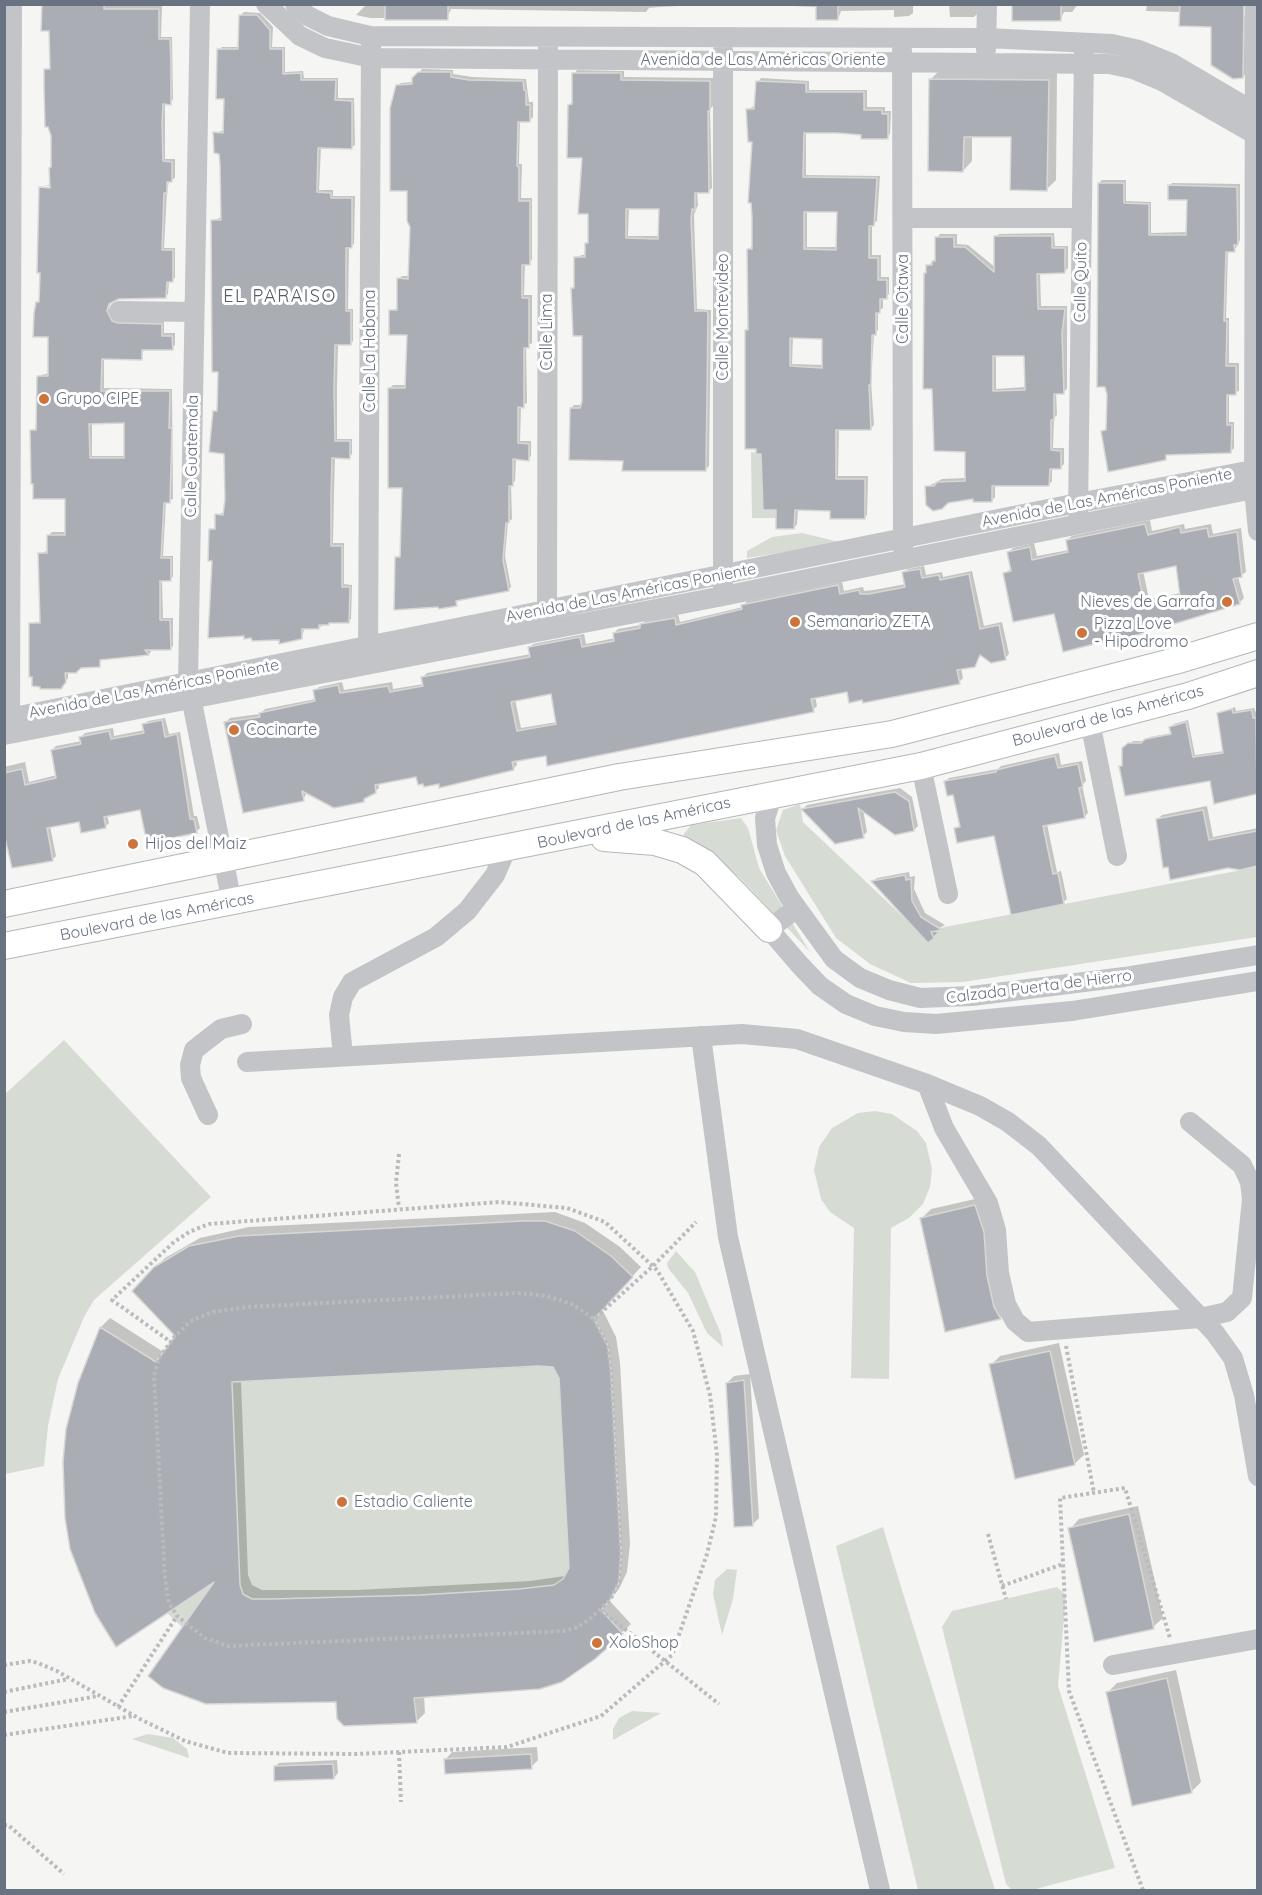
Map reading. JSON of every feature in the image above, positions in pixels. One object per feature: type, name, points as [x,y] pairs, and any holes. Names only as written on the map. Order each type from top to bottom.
[{"type":"main road","points":[[4,904],[619,777],[892,734],[1175,661],[1257,636]]},
{"type":"main road","name":"Boulevard de las Américas","points":[[7,946],[506,850],[773,794],[921,766],[1188,696],[1257,673]]},
{"type":"main road","points":[[576,835],[655,842],[682,850],[705,863],[769,929]]},
{"type":"street","points":[[7,726],[12,4]]},
{"type":"street","name":"Calle Guatemala","points":[[200,4],[190,691],[232,903]]},
{"type":"street","name":"Avenida de Las Américas Oriente","points":[[266,4],[300,36],[325,48],[372,58],[1084,62],[1133,69],[1255,124]]},
{"type":"street","name":"Avenida de Las Américas Oriente","points":[[295,4],[308,16],[328,26],[370,36],[986,39],[1084,42],[1139,50],[1171,63],[1255,124]]},
{"type":"street","points":[[986,62],[987,4]]},
{"type":"street","points":[[1255,8],[1257,531]]},
{"type":"street","name":"Calle La Habana","points":[[368,656],[372,58],[370,36]]},
{"type":"street","name":"Calle Lima","points":[[547,36],[547,619]]},
{"type":"street","name":"Calle Montevideo","points":[[723,39],[723,596]]},
{"type":"street","name":"Calle Otawa","points":[[902,39],[903,559]]},
{"type":"street","name":"Calle Quito","points":[[1078,512],[1084,42]]},
{"type":"street","points":[[903,218],[1082,218]]},
{"type":"street","points":[[119,311],[194,312]]},
{"type":"street","name":"Avenida de Las Américas Poniente","points":[[7,726],[547,619],[723,576],[903,538],[1078,512],[1256,479]]},
{"type":"street","name":"Avenida de Las Américas Poniente","points":[[547,619],[723,596],[903,559],[1078,512]]},
{"type":"street","points":[[1090,722],[1118,856]]},
{"type":"street","points":[[921,766],[948,894]]},
{"type":"street","name":"Calzada Puerta de Hierro","points":[[773,794],[765,818],[767,845],[776,873],[796,908],[834,959],[860,978],[889,990],[920,998],[972,996],[1182,968],[1257,955]]},
{"type":"street","points":[[344,1056],[339,1015],[343,998],[352,982],[436,937],[452,924],[467,911],[495,875],[506,850]]},
{"type":"street","points":[[769,929],[796,908]]},
{"type":"street","name":"Calzada Puerta de Hierro","points":[[769,929],[820,986],[846,1004],[875,1016],[904,1022],[936,1024],[1072,1011],[1257,981]]},
{"type":"street","points":[[1182,968],[1187,992]]},
{"type":"street","points":[[208,1115],[191,1078],[190,1065],[194,1050],[221,1029],[242,1024]]},
{"type":"street","points":[[247,1062],[742,1034],[797,1040],[927,1084],[980,1106],[1008,1122],[1039,1146],[1215,1333],[1233,1358],[1244,1395],[1257,1476]]},
{"type":"street","points":[[701,1036],[728,1238],[880,1890]]},
{"type":"street","points":[[927,1084],[944,1128],[988,1203],[996,1230],[999,1273],[1006,1304],[1015,1321],[1028,1332],[1063,1331],[1200,1318],[1227,1312],[1242,1298],[1252,1199],[1250,1182],[1242,1165],[1190,1122]]},
{"type":"street","points":[[1113,1665],[1182,1650],[1257,1639]]},
{"type":"path","points":[[399,1154],[396,1184],[399,1208]]},
{"type":"path","points":[[4,1665],[30,1661],[69,1678],[118,1707],[185,1740],[228,1753],[399,1752],[507,1747],[601,1716],[672,1654],[707,1554],[716,1517],[717,1455],[710,1395],[693,1331],[653,1266],[605,1222],[567,1208],[500,1202],[209,1224],[189,1232],[174,1242],[112,1300],[171,1341]]},
{"type":"path","points":[[594,1319],[653,1266],[696,1222]]},
{"type":"path","points":[[494,1294],[548,1296],[572,1305],[594,1319],[608,1346],[612,1372],[621,1554],[619,1582],[601,1610],[578,1627],[565,1631],[228,1646],[205,1638],[177,1616],[169,1603],[165,1579],[154,1375],[159,1358],[171,1341],[191,1321],[212,1312],[248,1307],[494,1294]]},
{"type":"path","points":[[1063,1331],[1094,1493]]},
{"type":"path","points":[[1143,1890],[1069,1691],[1060,1498],[1125,1488],[1171,1640],[1182,1650]]},
{"type":"path","points":[[988,1534],[1006,1599]]},
{"type":"path","points":[[1002,1586],[1062,1564]]},
{"type":"path","points":[[601,1610],[719,1704]]},
{"type":"path","points":[[118,1707],[177,1616]]},
{"type":"path","points":[[4,1692],[69,1678]]},
{"type":"path","points":[[4,1712],[99,1696]]},
{"type":"path","points":[[4,1735],[135,1716]]},
{"type":"path","points":[[399,1752],[401,1802]]},
{"type":"path","points":[[4,1825],[8,1825],[64,1874]]},
{"type":"shaded area","points":[[751,452],[764,454],[761,473],[763,473],[777,510],[776,518],[752,518]]},
{"type":"shaded area","points":[[802,533],[844,543],[747,558],[747,551],[772,537]]},
{"type":"shaded area","points":[[800,804],[803,822],[919,932],[1257,867],[1257,937],[963,982],[911,983],[870,964],[836,938],[785,856],[776,830],[783,810]]},
{"type":"shaded area","points":[[741,818],[748,828],[759,868],[810,952],[739,877],[683,835],[691,825]]},
{"type":"shaded area","points":[[64,1040],[211,1197],[94,1300],[84,1317],[58,1379],[48,1426],[44,1466],[5,1474],[5,1094]]},
{"type":"shaded area","points":[[875,1111],[892,1114],[917,1131],[926,1143],[932,1169],[930,1187],[923,1204],[909,1218],[891,1228],[889,1379],[851,1378],[854,1228],[830,1212],[821,1199],[814,1170],[819,1147],[832,1128],[858,1113]]},
{"type":"shaded area","points":[[676,1251],[695,1272],[721,1334],[723,1347],[707,1333],[688,1293],[668,1268],[667,1263]]},
{"type":"shaded area","name":"Estadio Caliente","points":[[191,1321],[608,1346],[621,1554],[619,1582],[601,1610],[623,1634],[595,1659],[562,1682],[540,1689],[415,1698],[416,1718],[411,1724],[344,1726],[337,1719],[336,1702],[206,1704],[163,1688],[148,1676],[182,1627],[167,1613],[95,1613],[70,1549],[78,1383],[100,1327],[156,1362],[175,1336]]},
{"type":"shaded area","points":[[883,1527],[995,1890],[918,1890],[836,1546]]},
{"type":"shaded area","points":[[727,1569],[737,1570],[733,1599],[722,1635],[713,1594],[715,1580]]},
{"type":"shaded area","points":[[1057,1587],[1066,1595],[1058,1686],[1115,1868],[1032,1890],[1012,1890],[1006,1884],[942,1627],[952,1611]]},
{"type":"shaded area","points":[[632,1711],[661,1713],[613,1740],[613,1729],[619,1718]]},
{"type":"shaded area","points":[[148,1734],[173,1738],[187,1749],[189,1758],[132,1739]]},
{"type":"building","points":[[42,4],[104,4],[104,9],[159,9],[159,39],[170,39],[171,62],[171,105],[163,104],[162,123],[163,161],[172,162],[172,182],[167,182],[167,193],[164,193],[162,250],[173,250],[173,282],[167,282],[166,298],[119,299],[109,304],[107,311],[112,321],[118,323],[162,324],[162,336],[172,336],[173,350],[142,350],[142,360],[102,359],[101,391],[170,391],[169,428],[172,428],[170,503],[164,503],[161,558],[171,558],[171,581],[160,581],[160,620],[170,620],[171,650],[145,650],[149,655],[100,660],[100,667],[81,668],[76,673],[65,673],[66,682],[61,689],[40,689],[40,687],[32,686],[32,677],[29,677],[29,623],[40,623],[38,553],[47,553],[47,535],[65,535],[65,499],[33,499],[33,484],[31,484],[30,430],[36,430],[37,376],[48,376],[48,337],[33,337],[34,313],[36,302],[39,302],[40,273],[37,273],[39,187],[50,188],[49,168],[51,167],[51,136],[48,127],[45,127],[44,87],[44,69],[50,69],[49,31],[41,31]],"holes":[[[124,423],[124,458],[90,458],[89,424]]]},
{"type":"building","points":[[385,4],[448,4],[448,20],[385,20]]},
{"type":"building","points":[[816,4],[838,4],[838,20],[816,20]]},
{"type":"building","points":[[1012,4],[1061,4],[1061,21],[1012,21]]},
{"type":"building","points":[[1180,4],[1244,4],[1243,78],[1233,79],[1211,65],[1211,27],[1179,26]]},
{"type":"building","points":[[239,15],[257,15],[270,30],[270,49],[283,49],[283,74],[301,73],[301,80],[336,80],[335,100],[352,101],[352,149],[318,148],[317,192],[331,193],[331,198],[352,198],[352,248],[346,248],[346,311],[351,311],[351,345],[335,345],[334,390],[335,441],[350,441],[350,459],[332,458],[331,496],[331,546],[342,546],[342,587],[350,587],[349,623],[329,623],[329,625],[319,625],[319,629],[302,629],[302,639],[279,644],[279,640],[252,641],[251,638],[244,639],[244,636],[208,638],[212,561],[208,561],[209,529],[215,529],[215,514],[223,515],[225,499],[224,454],[209,452],[213,411],[217,411],[218,372],[212,372],[211,220],[221,220],[220,164],[219,154],[214,153],[213,132],[223,133],[224,99],[216,99],[217,49],[238,49]]},
{"type":"building","points":[[418,72],[451,72],[451,77],[469,80],[523,81],[526,105],[530,105],[530,122],[518,122],[517,166],[519,167],[519,201],[530,201],[530,265],[522,265],[522,298],[529,298],[529,348],[524,348],[524,408],[518,407],[518,443],[529,444],[529,461],[513,459],[513,486],[509,486],[509,523],[506,523],[503,560],[509,591],[456,601],[457,606],[439,609],[438,607],[394,610],[395,557],[400,557],[402,488],[388,488],[388,388],[405,388],[407,335],[389,335],[389,310],[397,310],[397,278],[408,279],[410,227],[407,221],[407,191],[390,191],[390,108],[396,85],[412,84],[412,78]]},
{"type":"building","points":[[572,73],[621,73],[621,80],[710,81],[709,193],[695,193],[695,210],[692,209],[691,219],[695,311],[707,311],[708,314],[706,471],[622,471],[623,461],[569,460],[570,408],[580,408],[582,401],[582,336],[573,336],[571,288],[574,288],[574,257],[585,257],[585,243],[588,243],[588,214],[578,214],[582,158],[567,158],[568,105],[572,104]],"holes":[[[626,209],[659,209],[658,239],[626,238]]]},
{"type":"building","points":[[929,79],[1049,80],[1047,191],[1010,190],[1011,137],[964,137],[963,172],[928,171]]},
{"type":"building","points":[[756,81],[806,83],[806,92],[864,92],[864,110],[882,110],[882,114],[888,114],[888,139],[861,139],[861,135],[838,133],[804,133],[803,177],[877,178],[874,226],[869,226],[869,258],[878,258],[878,280],[887,280],[887,299],[880,299],[880,313],[876,313],[876,335],[872,335],[871,385],[869,385],[871,430],[836,430],[836,479],[865,479],[865,519],[830,519],[830,511],[795,510],[794,529],[776,529],[776,510],[763,510],[761,454],[756,454],[756,449],[745,449],[745,330],[748,330],[747,249],[752,249],[751,203],[748,203],[752,142],[748,142],[746,109],[754,109]],"holes":[[[804,212],[837,212],[836,250],[804,249]],[[790,338],[822,339],[822,368],[790,366]]]},
{"type":"building","points":[[1098,183],[1124,183],[1124,203],[1149,204],[1149,235],[1186,235],[1187,200],[1168,200],[1168,185],[1237,187],[1238,245],[1234,245],[1235,252],[1226,252],[1224,321],[1227,321],[1226,366],[1236,366],[1236,395],[1227,395],[1227,425],[1232,425],[1231,453],[1166,455],[1166,460],[1108,472],[1101,431],[1106,430],[1107,395],[1105,387],[1097,387]]},
{"type":"building","points":[[994,236],[1052,236],[1052,248],[1065,248],[1065,273],[1037,274],[1038,309],[1065,309],[1062,333],[1064,394],[1054,394],[1054,420],[1051,420],[1051,450],[1061,451],[1061,469],[1050,469],[1049,486],[992,486],[992,502],[973,502],[973,499],[948,503],[942,509],[933,511],[926,505],[925,486],[934,486],[937,482],[965,481],[965,452],[934,451],[932,389],[923,389],[924,273],[926,273],[926,265],[932,265],[932,261],[935,261],[935,237],[954,237],[954,247],[965,247],[994,272]],"holes":[[[993,356],[1024,356],[1025,390],[993,391]]]},
{"type":"building","points":[[1145,524],[1148,535],[1180,527],[1181,533],[1207,528],[1209,537],[1237,532],[1242,577],[1233,579],[1240,604],[1114,642],[1114,639],[1063,652],[1054,614],[1013,622],[1003,573],[1011,571],[1007,552],[1030,547],[1032,560],[1068,552],[1066,540]],"holes":[[[1176,566],[1180,596],[1144,602],[1138,574]]]},
{"type":"building","points":[[920,569],[922,578],[939,575],[940,580],[969,574],[980,629],[999,625],[1006,660],[991,663],[980,655],[975,667],[957,670],[960,684],[863,703],[862,700],[849,703],[847,692],[811,699],[814,712],[547,766],[546,756],[512,762],[514,770],[439,788],[439,784],[424,787],[423,784],[418,785],[416,777],[375,785],[376,793],[364,799],[364,802],[334,808],[302,791],[304,801],[243,813],[224,722],[260,717],[259,713],[315,701],[313,690],[338,685],[340,693],[388,686],[390,692],[423,686],[421,677],[530,657],[528,647],[580,637],[582,647],[614,641],[613,633],[640,628],[640,624],[675,618],[676,625],[742,609],[741,605],[838,585],[840,594],[859,590],[860,594],[869,594],[905,587],[902,572]],"holes":[[[551,694],[556,724],[517,731],[511,702]]]},
{"type":"building","points":[[1232,709],[1233,713],[1252,710],[1253,718],[1256,718],[1257,794],[1214,804],[1210,781],[1125,796],[1119,766],[1122,766],[1122,748],[1128,743],[1141,743],[1145,739],[1171,734],[1169,727],[1186,722],[1193,757],[1223,753],[1217,713]]},
{"type":"building","points":[[162,720],[165,737],[177,734],[190,819],[194,819],[197,833],[147,843],[140,810],[104,817],[106,828],[81,833],[79,822],[47,828],[53,861],[12,868],[4,834],[4,773],[22,769],[25,785],[56,778],[51,750],[81,744],[79,737],[109,731],[111,739],[144,733],[142,724]]},
{"type":"building","points":[[1055,756],[1058,768],[1078,764],[1083,787],[1079,788],[1085,818],[1043,826],[1053,874],[1058,873],[1064,904],[1011,915],[994,836],[957,843],[954,828],[960,827],[953,795],[947,796],[944,781],[996,772],[996,770]]},
{"type":"building","points":[[895,792],[909,801],[914,831],[895,835],[858,808],[864,838],[835,844],[801,809]]},
{"type":"building","points":[[1203,810],[1209,840],[1257,831],[1257,866],[1240,870],[1228,868],[1170,880],[1168,867],[1163,868],[1156,819]]},
{"type":"building","points":[[905,875],[906,880],[911,879],[912,901],[921,917],[942,930],[931,932],[934,938],[928,943],[871,881]]},
{"type":"building","points":[[975,1205],[984,1232],[987,1276],[994,1307],[1001,1319],[945,1332],[920,1218]]},
{"type":"building","name":"Estadio Caliente","points":[[545,1221],[575,1231],[611,1256],[633,1277],[594,1319],[608,1346],[611,1372],[621,1554],[619,1582],[610,1600],[601,1610],[623,1634],[595,1659],[562,1682],[540,1689],[414,1698],[417,1723],[344,1726],[337,1719],[336,1702],[206,1704],[163,1688],[148,1676],[214,1582],[116,1647],[95,1613],[70,1549],[65,1518],[63,1462],[66,1429],[78,1383],[100,1327],[156,1362],[175,1336],[132,1291],[154,1267],[189,1246],[239,1236]],"holes":[[[553,1367],[559,1378],[569,1568],[563,1579],[554,1585],[519,1589],[420,1595],[252,1599],[243,1594],[240,1585],[232,1382]]]},
{"type":"building","points":[[1050,1351],[1075,1465],[1015,1479],[989,1364]]},
{"type":"building","points":[[744,1380],[753,1526],[734,1527],[726,1383]]},
{"type":"building","points":[[1129,1514],[1154,1629],[1094,1642],[1068,1528]]},
{"type":"building","points":[[1167,1678],[1192,1793],[1132,1806],[1106,1692]]},
{"type":"building","points":[[531,1754],[532,1769],[445,1774],[444,1759]]},
{"type":"building","points":[[333,1764],[334,1779],[274,1781],[274,1766]]},
{"type":"place","name":"Grupo CIPE","points":[[44,399]]},
{"type":"place","name":"Nieves de Garrafa","points":[[1227,602]]},
{"type":"place","name":"Semanario ZETA","points":[[795,622]]},
{"type":"place","name":"Pizza Love - Hipodromo","points":[[1082,633]]},
{"type":"place","name":"Cocinarte","points":[[234,730]]},
{"type":"place","name":"Hijos del Maiz","points":[[133,844]]},
{"type":"place","name":"Estadio Caliente","points":[[342,1502]]},
{"type":"place","name":"XoloShop","points":[[597,1643]]},
{"type":"district","name":"EL PARAISO","points":[[280,297]]}]
